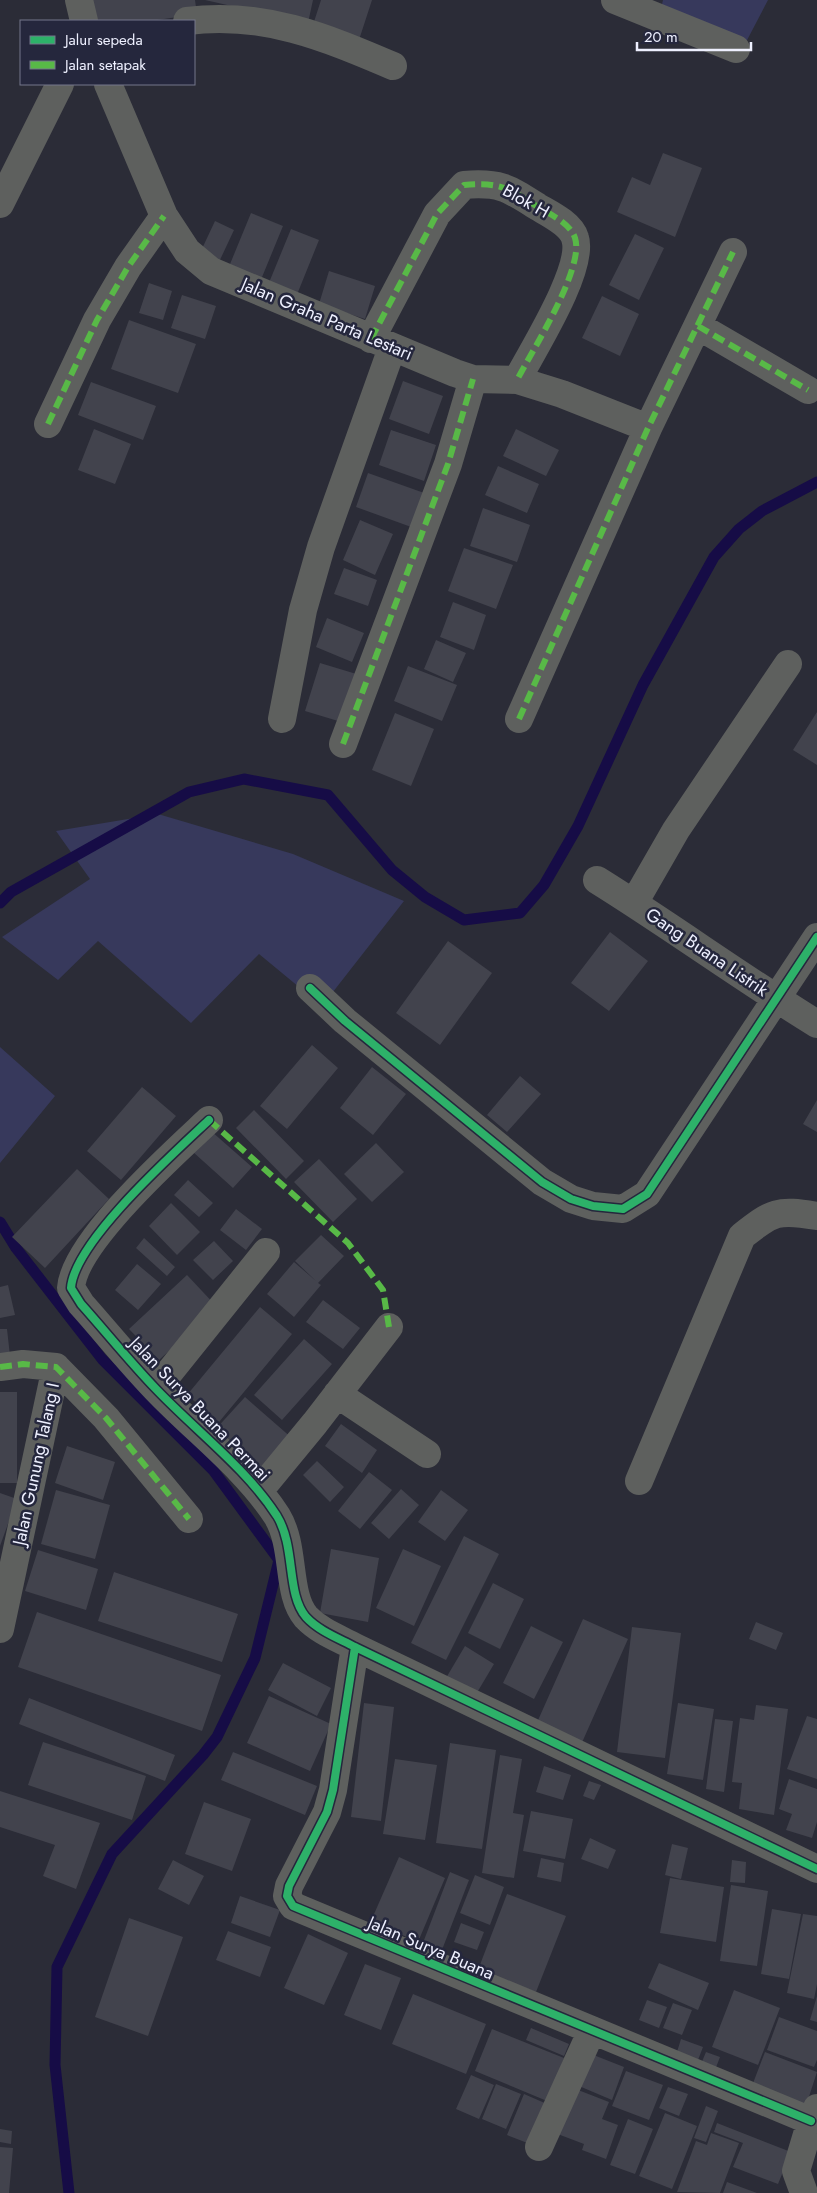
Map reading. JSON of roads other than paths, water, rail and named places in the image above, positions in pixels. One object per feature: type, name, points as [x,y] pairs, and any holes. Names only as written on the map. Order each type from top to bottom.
[{"type":"street","points":[[79,0],[84,20]]},
{"type":"street","points":[[614,0],[736,49]]},
{"type":"street","points":[[194,20],[216,17],[240,18],[286,26],[394,66]]},
{"type":"street","points":[[0,204],[60,85]]},
{"type":"street","name":"Jalan Graha Parta Lestari","points":[[108,85],[164,216],[187,252],[211,271],[381,344],[473,379],[517,380],[570,396],[648,428]]},
{"type":"street","name":"Blok H","points":[[282,719],[303,610],[381,344],[437,214],[464,185],[484,183],[504,186],[558,219],[575,236],[578,252],[565,288],[517,380]]},
{"type":"street","points":[[48,424],[97,320],[128,267],[164,216]]},
{"type":"street","points":[[519,719],[648,428],[733,252]]},
{"type":"street","points":[[698,326],[808,390]]},
{"type":"street","points":[[343,744],[448,464],[473,379]]},
{"type":"street","points":[[634,903],[676,830],[788,664]]},
{"type":"street","name":"Gang Buana Listrik","points":[[597,880],[774,998],[817,1024]]},
{"type":"street","points":[[310,988],[345,1021],[542,1182],[571,1199],[593,1206],[623,1209],[647,1194],[774,998],[817,937]]},
{"type":"street","name":"Jalan Surya Buana Permai","points":[[209,1120],[129,1197],[74,1269],[71,1288],[75,1296],[156,1389],[259,1491],[278,1518],[289,1543],[298,1605],[320,1629],[355,1646]]},
{"type":"street","points":[[639,1481],[742,1236],[770,1215],[794,1212],[817,1216]]},
{"type":"street","points":[[156,1389],[266,1252]]},
{"type":"street","points":[[259,1491],[389,1326]]},
{"type":"street","points":[[0,1367],[23,1364],[56,1367],[106,1418],[189,1519]]},
{"type":"street","name":"Jalan Gunung Talang I","points":[[0,1623],[20,1542],[56,1367]]},
{"type":"street","points":[[337,1394],[427,1454]]},
{"type":"street","points":[[355,1646],[817,1869]]},
{"type":"street","name":"Jalan Surya Buana","points":[[355,1646],[333,1790],[327,1812],[289,1886],[287,1896],[293,1906],[592,2030],[814,2115]]},
{"type":"street","points":[[540,2146],[592,2030]]},
{"type":"street","points":[[804,2193],[796,2172],[814,2115]]},
{"type":"waterway","points":[[0,903],[11,892],[189,792],[244,779],[328,795],[392,870],[425,897],[464,920],[520,913],[544,885],[578,826],[643,685],[714,557],[739,529],[762,511],[817,482]]},
{"type":"waterway","points":[[0,1222],[16,1248],[102,1359],[213,1470],[279,1560],[255,1658],[217,1737],[203,1755],[112,1854],[57,1967],[55,2065],[69,2193]]}]
